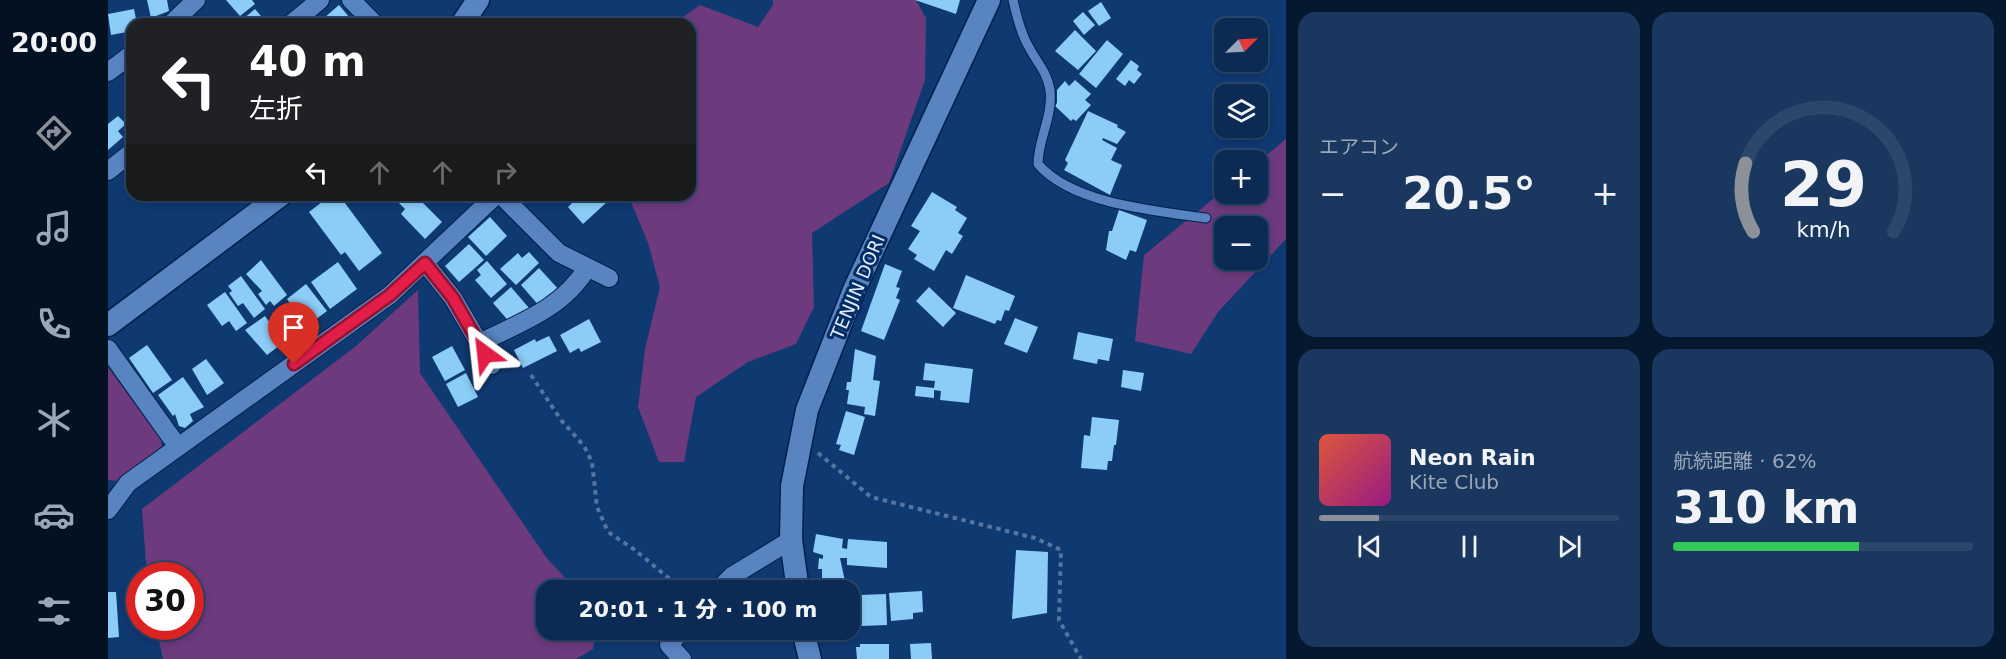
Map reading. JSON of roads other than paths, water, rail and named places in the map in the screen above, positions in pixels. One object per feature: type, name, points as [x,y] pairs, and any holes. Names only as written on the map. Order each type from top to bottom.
[{"type":"street","points":[[177,18],[196,0]]},
{"type":"street","points":[[298,18],[320,0]]},
{"type":"street","points":[[351,0],[369,18]]},
{"type":"street","points":[[466,18],[478,0]]},
{"type":"street","name":"TENJIN DORI","points":[[796,580],[791,540],[792,486],[807,410],[854,290],[989,0]]},
{"type":"street","points":[[108,71],[126,58]]},
{"type":"street","points":[[108,171],[126,157]]},
{"type":"street","points":[[108,325],[273,201]]},
{"type":"street","points":[[108,510],[128,483],[390,295],[490,201]]},
{"type":"street","points":[[507,201],[551,247],[609,278]]},
{"type":"street","points":[[425,263],[453,298],[492,364]]},
{"type":"street","points":[[479,342],[543,312],[562,299],[577,285],[587,268]]},
{"type":"street","points":[[108,349],[178,447]]},
{"type":"street","points":[[728,580],[791,540]]},
{"type":"street","points":[[673,640],[669,645],[682,659]]},
{"type":"street","points":[[805,640],[810,659]]},
{"type":"lane","points":[[1013,0],[1018,23],[1030,49],[1045,70],[1050,92],[1049,119],[1038,154],[1038,164],[1048,176],[1092,196],[1206,218]]}]
